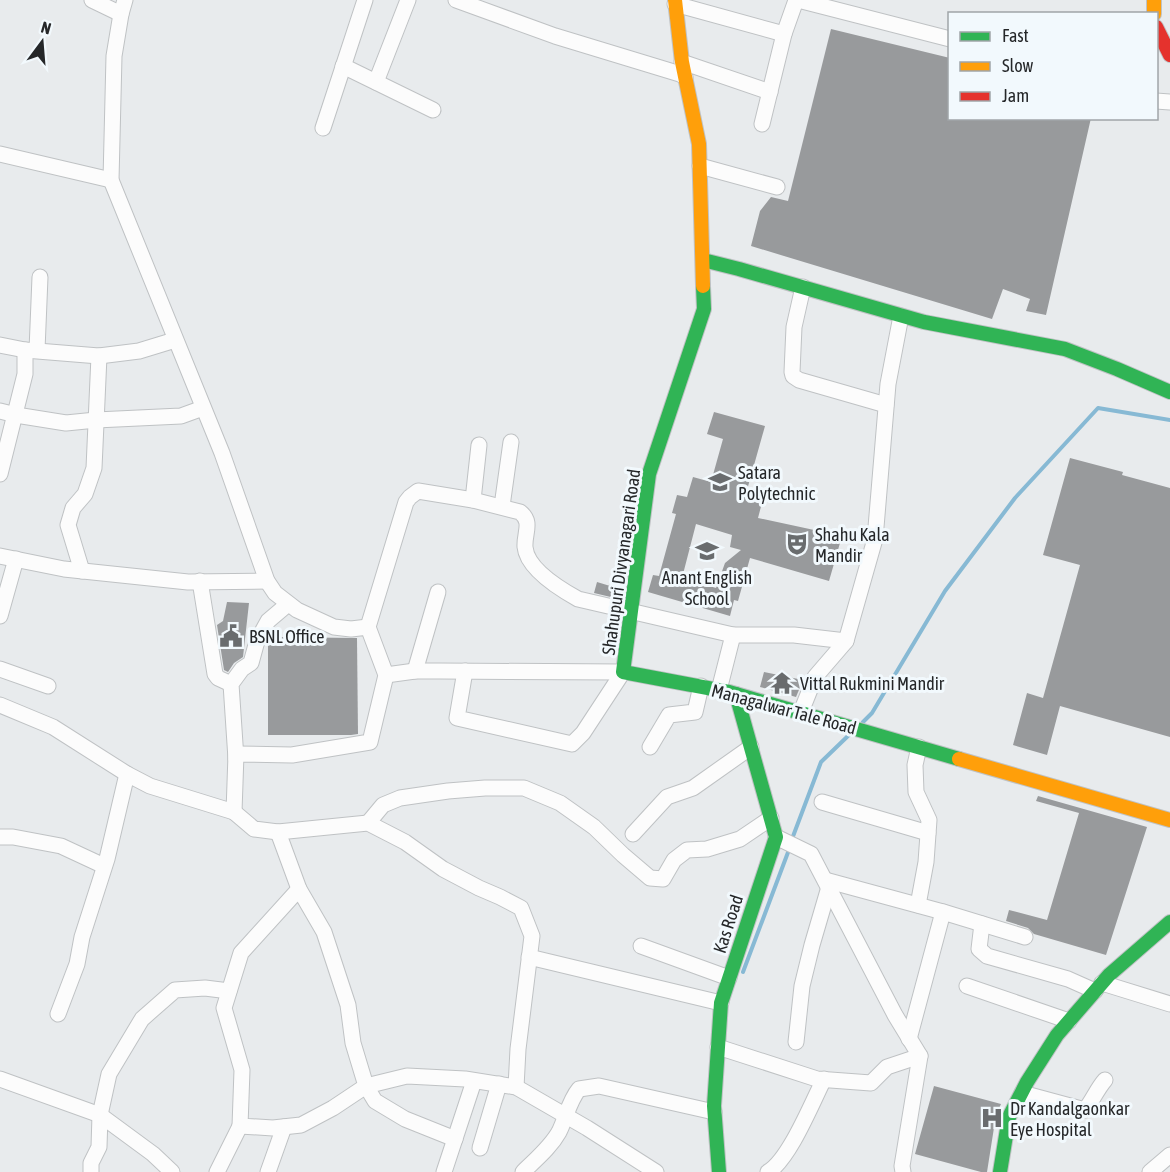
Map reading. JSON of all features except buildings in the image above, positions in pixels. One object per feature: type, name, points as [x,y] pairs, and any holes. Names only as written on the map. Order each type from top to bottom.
[{"type":"main road","name":"Shahupuri Divyanagari Road","points":[[623,672],[649,474],[704,309],[699,144],[683,70],[675,2]]},
{"type":"main road","points":[[1158,31],[1170,55]]},
{"type":"main road","points":[[703,260],[739,268],[901,316],[1065,349],[1170,392]]},
{"type":"main road","name":"Managalwar Tale Road","points":[[623,672],[736,694],[1170,820]]},
{"type":"main road","points":[[736,694],[776,837]]},
{"type":"main road","name":"Kas Road","points":[[719,1172],[714,1112],[721,1003],[776,837]]},
{"type":"main road","points":[[1000,1172],[1009,1117],[1057,1035],[1109,975],[1170,922]]},
{"type":"street","points":[[92,0],[123,7],[114,57],[111,180],[222,453],[267,581],[275,593],[288,604],[334,627],[351,629],[368,627]]},
{"type":"street","points":[[323,128],[365,0]]},
{"type":"street","points":[[376,82],[408,0]]},
{"type":"street","points":[[456,0],[555,36],[680,74],[683,70],[770,92]]},
{"type":"street","points":[[762,124],[784,34],[798,0],[948,38]]},
{"type":"street","points":[[675,2],[784,34]]},
{"type":"street","points":[[343,66],[433,110]]},
{"type":"street","points":[[0,154],[111,180]]},
{"type":"street","points":[[700,166],[777,188]]},
{"type":"street","points":[[0,474],[31,350],[40,277]]},
{"type":"street","points":[[803,287],[794,327],[792,372],[794,376],[799,380],[886,405]]},
{"type":"street","points":[[801,712],[815,677],[846,641],[875,539],[888,384],[901,316]]},
{"type":"street","points":[[0,345],[99,356],[140,351],[175,339]]},
{"type":"street","points":[[82,570],[68,525],[73,508],[85,494],[94,468],[99,356]]},
{"type":"street","points":[[0,411],[66,423],[182,416],[204,408]]},
{"type":"street","points":[[502,506],[511,442]]},
{"type":"street","points":[[473,500],[479,445]]},
{"type":"street","points":[[236,759],[236,754],[292,755],[370,742],[386,675],[368,627],[406,502],[418,491],[473,500],[520,512],[528,524],[525,546],[527,554],[538,570],[561,590],[578,598],[733,635],[794,635],[846,641]]},
{"type":"street","points":[[0,556],[64,569],[188,582],[267,581]]},
{"type":"street","points":[[0,616],[16,559]]},
{"type":"street","points":[[200,581],[215,674],[218,678],[231,684]]},
{"type":"street","points":[[415,671],[438,592]]},
{"type":"street","points":[[234,812],[236,759],[231,684],[242,669],[251,663],[257,641],[268,621],[288,604]]},
{"type":"street","points":[[719,690],[733,635]]},
{"type":"street","points":[[0,669],[48,686]]},
{"type":"street","name":"Managalwar Tale Road","points":[[386,675],[415,671],[623,672]]},
{"type":"street","points":[[465,671],[457,718],[572,744],[583,733],[623,672]]},
{"type":"street","points":[[650,747],[669,715],[695,712],[701,687]]},
{"type":"street","points":[[0,705],[53,727],[150,786],[234,812],[254,829],[278,832],[368,823],[405,842],[443,869],[521,908],[532,936],[516,1087]]},
{"type":"street","points":[[633,834],[666,797],[693,788],[751,747]]},
{"type":"street","points":[[918,905],[926,862],[929,820],[916,792],[915,765],[919,747]]},
{"type":"street","points":[[58,1014],[76,964],[127,774]]},
{"type":"street","points":[[368,823],[383,805],[400,798],[485,788],[524,788],[560,803],[594,827],[650,878],[663,879],[674,860],[687,850],[707,849],[740,839],[771,818]]},
{"type":"street","points":[[822,802],[928,833]]},
{"type":"street","points":[[278,832],[299,889],[324,932],[348,1005],[353,1043],[366,1086],[375,1101],[399,1116],[455,1139]]},
{"type":"street","points":[[0,837],[13,837],[61,846],[104,866]]},
{"type":"street","points":[[776,837],[811,854],[895,1015],[920,1056],[902,1166],[903,1172]]},
{"type":"street","points":[[827,883],[918,905],[1025,938]]},
{"type":"street","points":[[796,1042],[802,986],[827,883]]},
{"type":"street","points":[[217,1172],[240,1126],[242,1070],[224,1008],[241,953],[299,889]]},
{"type":"street","points":[[909,1039],[943,912]]},
{"type":"street","points":[[982,924],[980,949],[987,956],[1170,1004]]},
{"type":"street","points":[[641,946],[729,978]]},
{"type":"street","points":[[529,957],[721,1003]]},
{"type":"street","points":[[967,986],[1069,1021]]},
{"type":"street","points":[[91,1172],[91,1163],[99,1147],[100,1115],[109,1074],[142,1019],[175,990],[205,988],[229,991]]},
{"type":"street","points":[[718,1047],[817,1079],[871,1083],[887,1067],[920,1056]]},
{"type":"street","points":[[240,1126],[273,1128],[301,1125],[333,1108],[366,1086],[407,1076],[474,1080],[516,1087],[566,1115],[656,1172]]},
{"type":"street","points":[[0,1079],[100,1115],[153,1154],[172,1172]]},
{"type":"street","points":[[768,1172],[774,1169],[786,1155],[824,1079]]},
{"type":"street","points":[[444,1172],[474,1080]]},
{"type":"street","points":[[1022,1093],[1085,1110],[1105,1080]]},
{"type":"street","points":[[480,1148],[499,1084]]},
{"type":"street","points":[[523,1172],[552,1142],[579,1089],[599,1086],[714,1112]]},
{"type":"street","points":[[268,1172],[284,1127]]},
{"type":"street","points":[[1150,1172],[1170,1155]]},
{"type":"waterway","points":[[863,722],[872,713],[945,591],[1015,498],[1098,408],[1170,420]]},
{"type":"waterway","points":[[792,839],[821,762],[849,735]]},
{"type":"waterway","points":[[743,972],[790,847]]},
{"type":"traffic: fast","points":[[703,260],[924,322],[1065,349],[1170,392]]},
{"type":"traffic: fast","points":[[703,286],[704,309],[649,474],[623,672],[729,692],[959,759]]},
{"type":"traffic: fast","points":[[719,1172],[714,1106],[721,1003],[776,837],[736,694]]},
{"type":"traffic: fast","points":[[1000,1172],[1009,1117],[1027,1082],[1057,1035],[1109,975],[1170,922]]},
{"type":"traffic: slow","points":[[675,0],[682,62],[699,144],[703,286]]},
{"type":"traffic: slow","points":[[1154,0],[1154,12]]},
{"type":"traffic: slow","points":[[959,759],[1170,820]]},
{"type":"traffic: jam","points":[[1158,31],[1170,55]]},
{"type":"place","name":"Satara Polytechnic","points":[[720,482]]},
{"type":"place","name":"Shahu Kala Mandir","points":[[797,544]]},
{"type":"place","name":"Anant English School","points":[[707,551]]},
{"type":"place","name":"BSNL Office","points":[[231,636]]},
{"type":"place","name":"Vittal Rukmini Mandir","points":[[782,683]]},
{"type":"place","name":"Dr Kandalgaonkar Eye Hospital","points":[[992,1118]]}]
